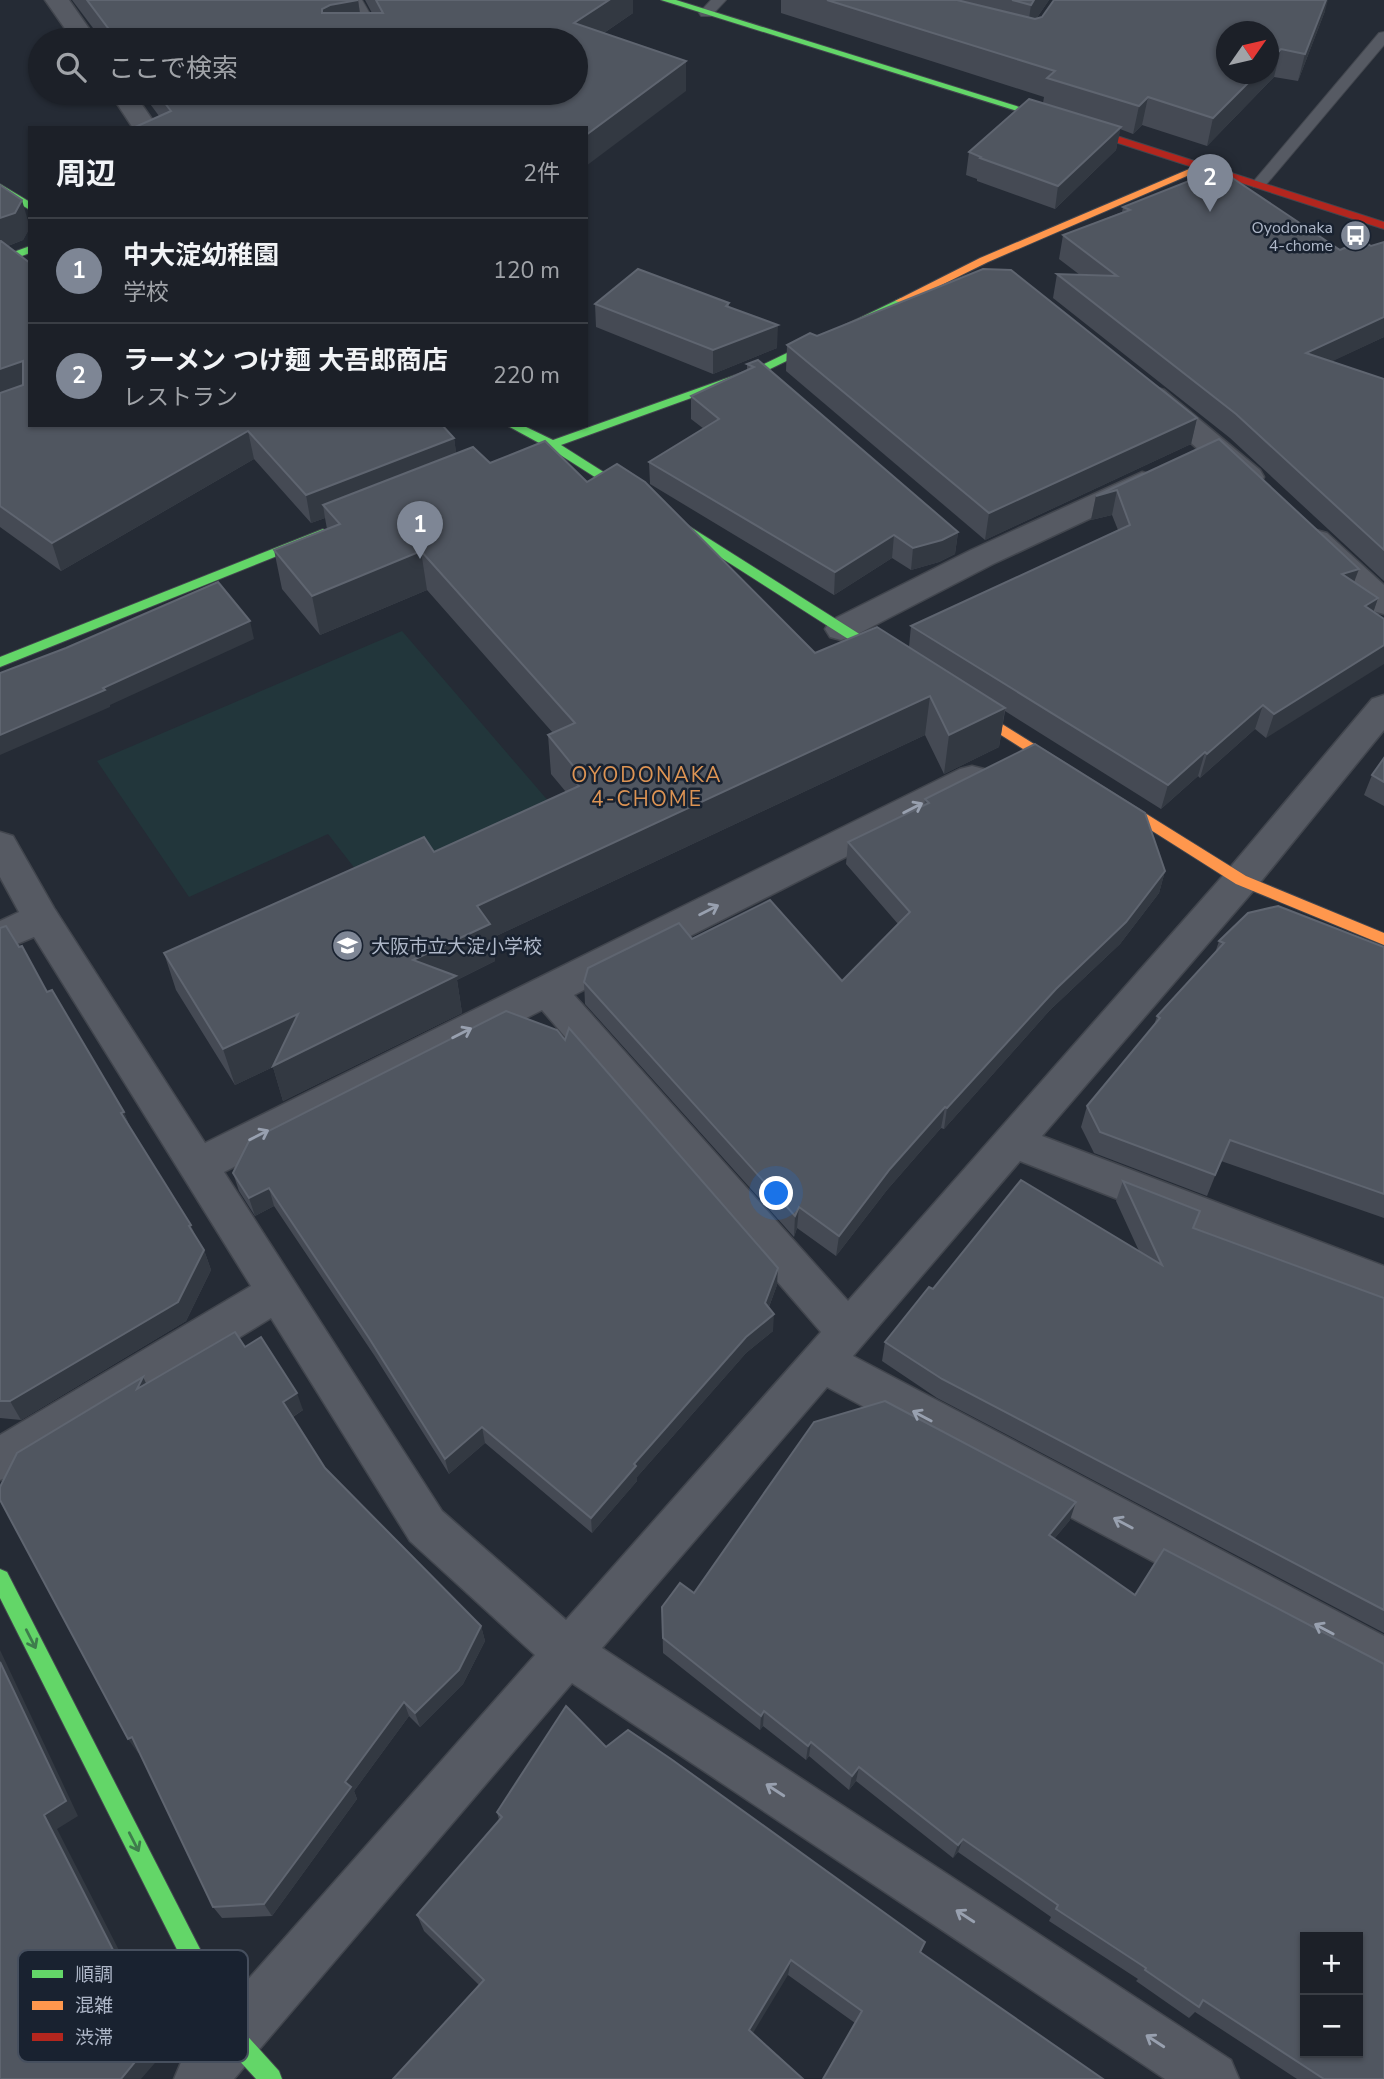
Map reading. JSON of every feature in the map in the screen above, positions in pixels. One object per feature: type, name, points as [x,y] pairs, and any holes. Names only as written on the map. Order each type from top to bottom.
[{"type":"street","points":[[57,0],[77,28]]},
{"type":"street","points":[[666,0],[1205,166],[1384,226]]},
{"type":"street","points":[[130,105],[145,126]]},
{"type":"street","points":[[486,469],[550,443],[772,378],[1205,166]]},
{"type":"street","points":[[0,261],[28,250]]},
{"type":"street","points":[[1132,379],[1192,459],[1266,493]]},
{"type":"street","points":[[516,427],[550,443],[908,671]]},
{"type":"street","points":[[841,629],[972,548],[1192,459]]},
{"type":"street","points":[[1296,520],[1384,603]]},
{"type":"street","points":[[0,662],[332,530]]},
{"type":"street","points":[[942,692],[1241,880],[1384,939]]},
{"type":"street","points":[[248,2021],[566,1652],[1241,880],[1384,707]]},
{"type":"street","points":[[198,1166],[1032,748]]},
{"type":"street","points":[[0,845],[41,918],[426,1525],[566,1652],[1212,2079]]},
{"type":"street","points":[[0,937],[41,918]]},
{"type":"street","points":[[547,990],[833,1346],[1384,1661]]},
{"type":"street","points":[[1012,1141],[1384,1284]]},
{"type":"street","points":[[0,1459],[278,1292]]},
{"type":"street","points":[[0,1578],[188,1950]]},
{"type":"street","points":[[248,2054],[271,2079]]},
{"type":"street","points":[[201,2079],[214,2062]]},
{"type":"lane","points":[[355,0],[367,28]]},
{"type":"lane","points":[[706,13],[719,0]]},
{"type":"lane","points":[[1259,184],[1384,36]]},
{"type":"green space","points":[[402,631],[550,803],[370,888],[328,834],[189,897],[97,761]]},
{"type":"building","points":[[87,0],[358,0],[330,5],[322,9],[322,13],[383,13],[376,0],[609,0],[574,23],[686,61],[588,134],[588,126],[137,126],[171,111],[166,105],[588,105],[588,28],[108,28]]},
{"type":"building","points":[[827,0],[957,0],[1035,19],[1042,17],[1054,0],[1326,0],[1305,54],[1281,49],[1279,51],[1279,21],[1216,21],[1216,84],[1247,84],[1213,118],[1148,97],[1139,106],[1047,78],[1055,71]]},
{"type":"building","points":[[1012,0],[1034,0],[1031,5]]},
{"type":"building","points":[[1029,99],[1121,127],[1058,186],[969,152]]},
{"type":"building","points":[[1219,169],[1340,250],[1362,240],[1371,246],[1384,242],[1384,317],[1306,353],[1384,379],[1384,550],[1236,414],[1057,274],[1117,276],[1063,235],[1130,210],[1123,207]]},
{"type":"building","points":[[0,185],[22,200],[15,213],[0,218]]},
{"type":"building","points":[[1,241],[28,261],[28,427],[444,427],[454,438],[306,495],[248,431],[52,543],[0,506],[0,393],[23,385],[23,361],[0,369]]},
{"type":"building","points":[[638,269],[729,303],[726,306],[778,325],[713,350],[595,304]]},
{"type":"building","points":[[983,269],[1011,270],[1197,418],[989,513],[787,345],[810,333],[817,336]]},
{"type":"building","points":[[758,360],[958,532],[942,540],[913,548],[894,535],[835,572],[649,462],[719,419],[691,396],[754,367],[747,364]]},
{"type":"building","points":[[1219,439],[1359,569],[1342,574],[1378,598],[1365,606],[1384,619],[1384,645],[1274,714],[1263,705],[1168,785],[911,626],[1130,525],[1117,490],[1096,496]]},
{"type":"building","points":[[545,441],[587,482],[617,464],[645,482],[815,653],[877,627],[1005,708],[949,735],[930,696],[477,906],[490,924],[413,960],[456,976],[273,1066],[298,1014],[223,1049],[164,953],[424,837],[434,852],[579,786],[575,781],[583,778],[548,735],[575,723],[421,551],[312,596],[274,550],[340,524],[323,505],[473,447],[490,463]]},
{"type":"building","points":[[218,582],[250,621],[103,688],[105,690],[0,735],[0,673],[66,648]]},
{"type":"building","points":[[1035,744],[1145,813],[1165,871],[1126,922],[1056,989],[947,1108],[945,1107],[890,1169],[839,1236],[799,1207],[795,1216],[584,982],[588,968],[679,923],[692,939],[770,900],[842,981],[910,912],[848,842],[929,803],[925,799]]},
{"type":"building","points":[[1384,758],[1384,782],[1372,775]]},
{"type":"building","points":[[1278,906],[1384,947],[1384,1194],[1230,1140],[1215,1175],[1100,1132],[1087,1106],[1160,1018],[1157,1016],[1224,943],[1219,941],[1248,913]]},
{"type":"building","points":[[6,926],[19,947],[22,946],[47,992],[52,990],[124,1112],[121,1113],[204,1250],[178,1302],[10,1401],[0,1401],[0,928]]},
{"type":"building","points":[[506,1011],[557,1030],[565,1040],[569,1028],[778,1268],[765,1303],[774,1314],[746,1337],[634,1464],[636,1466],[591,1518],[482,1427],[445,1459],[369,1338],[269,1188],[249,1198],[233,1173],[249,1141]]},
{"type":"building","points":[[1021,1180],[1162,1265],[1123,1181],[1200,1211],[1193,1228],[1384,1298],[1384,1610],[942,1379],[885,1342],[929,1287],[933,1289]]},
{"type":"building","points":[[235,1332],[245,1347],[261,1337],[297,1393],[283,1402],[325,1468],[481,1626],[459,1670],[415,1713],[404,1702],[345,1782],[351,1787],[264,1904],[213,1907],[132,1737],[128,1739],[0,1500],[0,1487],[17,1453],[143,1377],[137,1389]]},
{"type":"building","points":[[885,1401],[1076,1502],[1049,1535],[1135,1595],[1164,1549],[1384,1664],[1384,2079],[1324,2079],[1203,2000],[1199,2007],[1145,1970],[1146,1968],[1056,1909],[1058,1905],[963,1839],[958,1845],[859,1767],[852,1776],[811,1742],[808,1746],[764,1711],[761,1716],[663,1638],[662,1607],[680,1583],[694,1593],[814,1422]]},
{"type":"building","points":[[0,1662],[66,1801],[44,1815],[113,1950],[18,1950],[18,2062],[135,2062],[121,2079],[0,2079]]},
{"type":"building","points":[[566,1706],[606,1747],[628,1730],[671,1759],[925,1942],[920,1952],[1103,2079],[823,2079],[862,2011],[791,1960],[749,2030],[803,2079],[393,2079],[484,1980],[417,1915],[502,1817],[497,1812]]},
{"type":"traffic: fast","points":[[666,0],[1085,129]]},
{"type":"traffic: fast","points":[[0,187],[28,206]]},
{"type":"traffic: fast","points":[[0,261],[28,250]]},
{"type":"traffic: fast","points":[[499,463],[762,369],[901,301]]},
{"type":"traffic: fast","points":[[516,427],[550,443],[897,664]]},
{"type":"traffic: fast","points":[[0,662],[323,533]]},
{"type":"traffic: fast","points":[[0,1578],[189,1950]]},
{"type":"traffic: fast","points":[[248,2054],[271,2079]]},
{"type":"traffic: slow","points":[[901,301],[984,260],[1205,166]]},
{"type":"traffic: slow","points":[[957,701],[1241,880],[1384,939]]},
{"type":"traffic: jam","points":[[1085,129],[1384,226]]},
{"type":"place","name":"ラーメン つけ麺 大吾郎商店","points":[[1210,212]]},
{"type":"place","name":"Oyodonaka 4-chome","points":[[1356,236]]},
{"type":"place","name":"中大淀幼稚園","points":[[420,559]]},
{"type":"place","name":"大阪市立大淀小学校","points":[[348,946]]},
{"type":"district","name":"OYODONAKA 4-CHOME","points":[[647,787]]}]
